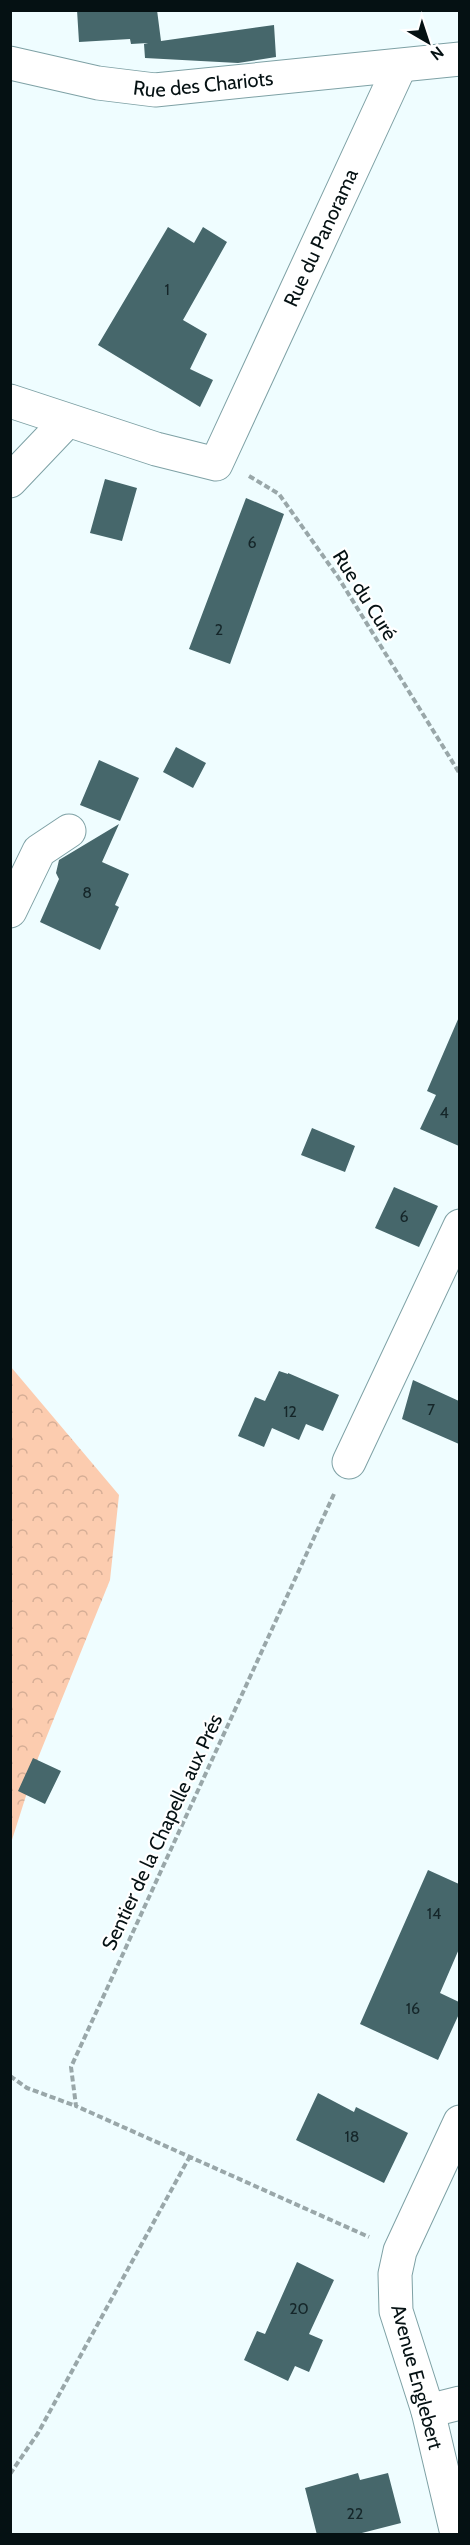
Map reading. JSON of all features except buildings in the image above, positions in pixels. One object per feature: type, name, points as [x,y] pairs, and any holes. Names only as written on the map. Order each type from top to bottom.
[{"type":"street","points":[[400,66],[459,59]]},
{"type":"street","name":"Rue des Chariots","points":[[10,63],[98,83],[155,90],[400,66]]},
{"type":"street","name":"Rue du Panorama","points":[[216,464],[400,66]]},
{"type":"street","points":[[10,401],[67,421],[216,464]]},
{"type":"street","points":[[10,481],[67,421]]},
{"type":"street","points":[[10,911],[39,851],[69,831]]},
{"type":"street","points":[[349,1462],[459,1226]]},
{"type":"street","name":"Avenue Englebert","points":[[457,2535],[428,2411],[396,2311],[395,2274],[400,2251],[459,2122]]},
{"type":"street","points":[[428,2411],[459,2403]]},
{"type":"path","name":"Rue du Curé","points":[[216,464],[235,469],[279,494],[338,577],[459,774]]},
{"type":"path","name":"Sentier de la Chapelle aux Prés","points":[[76,2106],[72,2067],[349,1462]]},
{"type":"path","points":[[10,2076],[27,2088],[76,2106],[400,2251]]},
{"type":"path","points":[[10,2474],[38,2433],[190,2156]]},
{"type":"green space","points":[[11,1367],[119,1495],[110,1580],[38,1758],[11,1843]]}]
